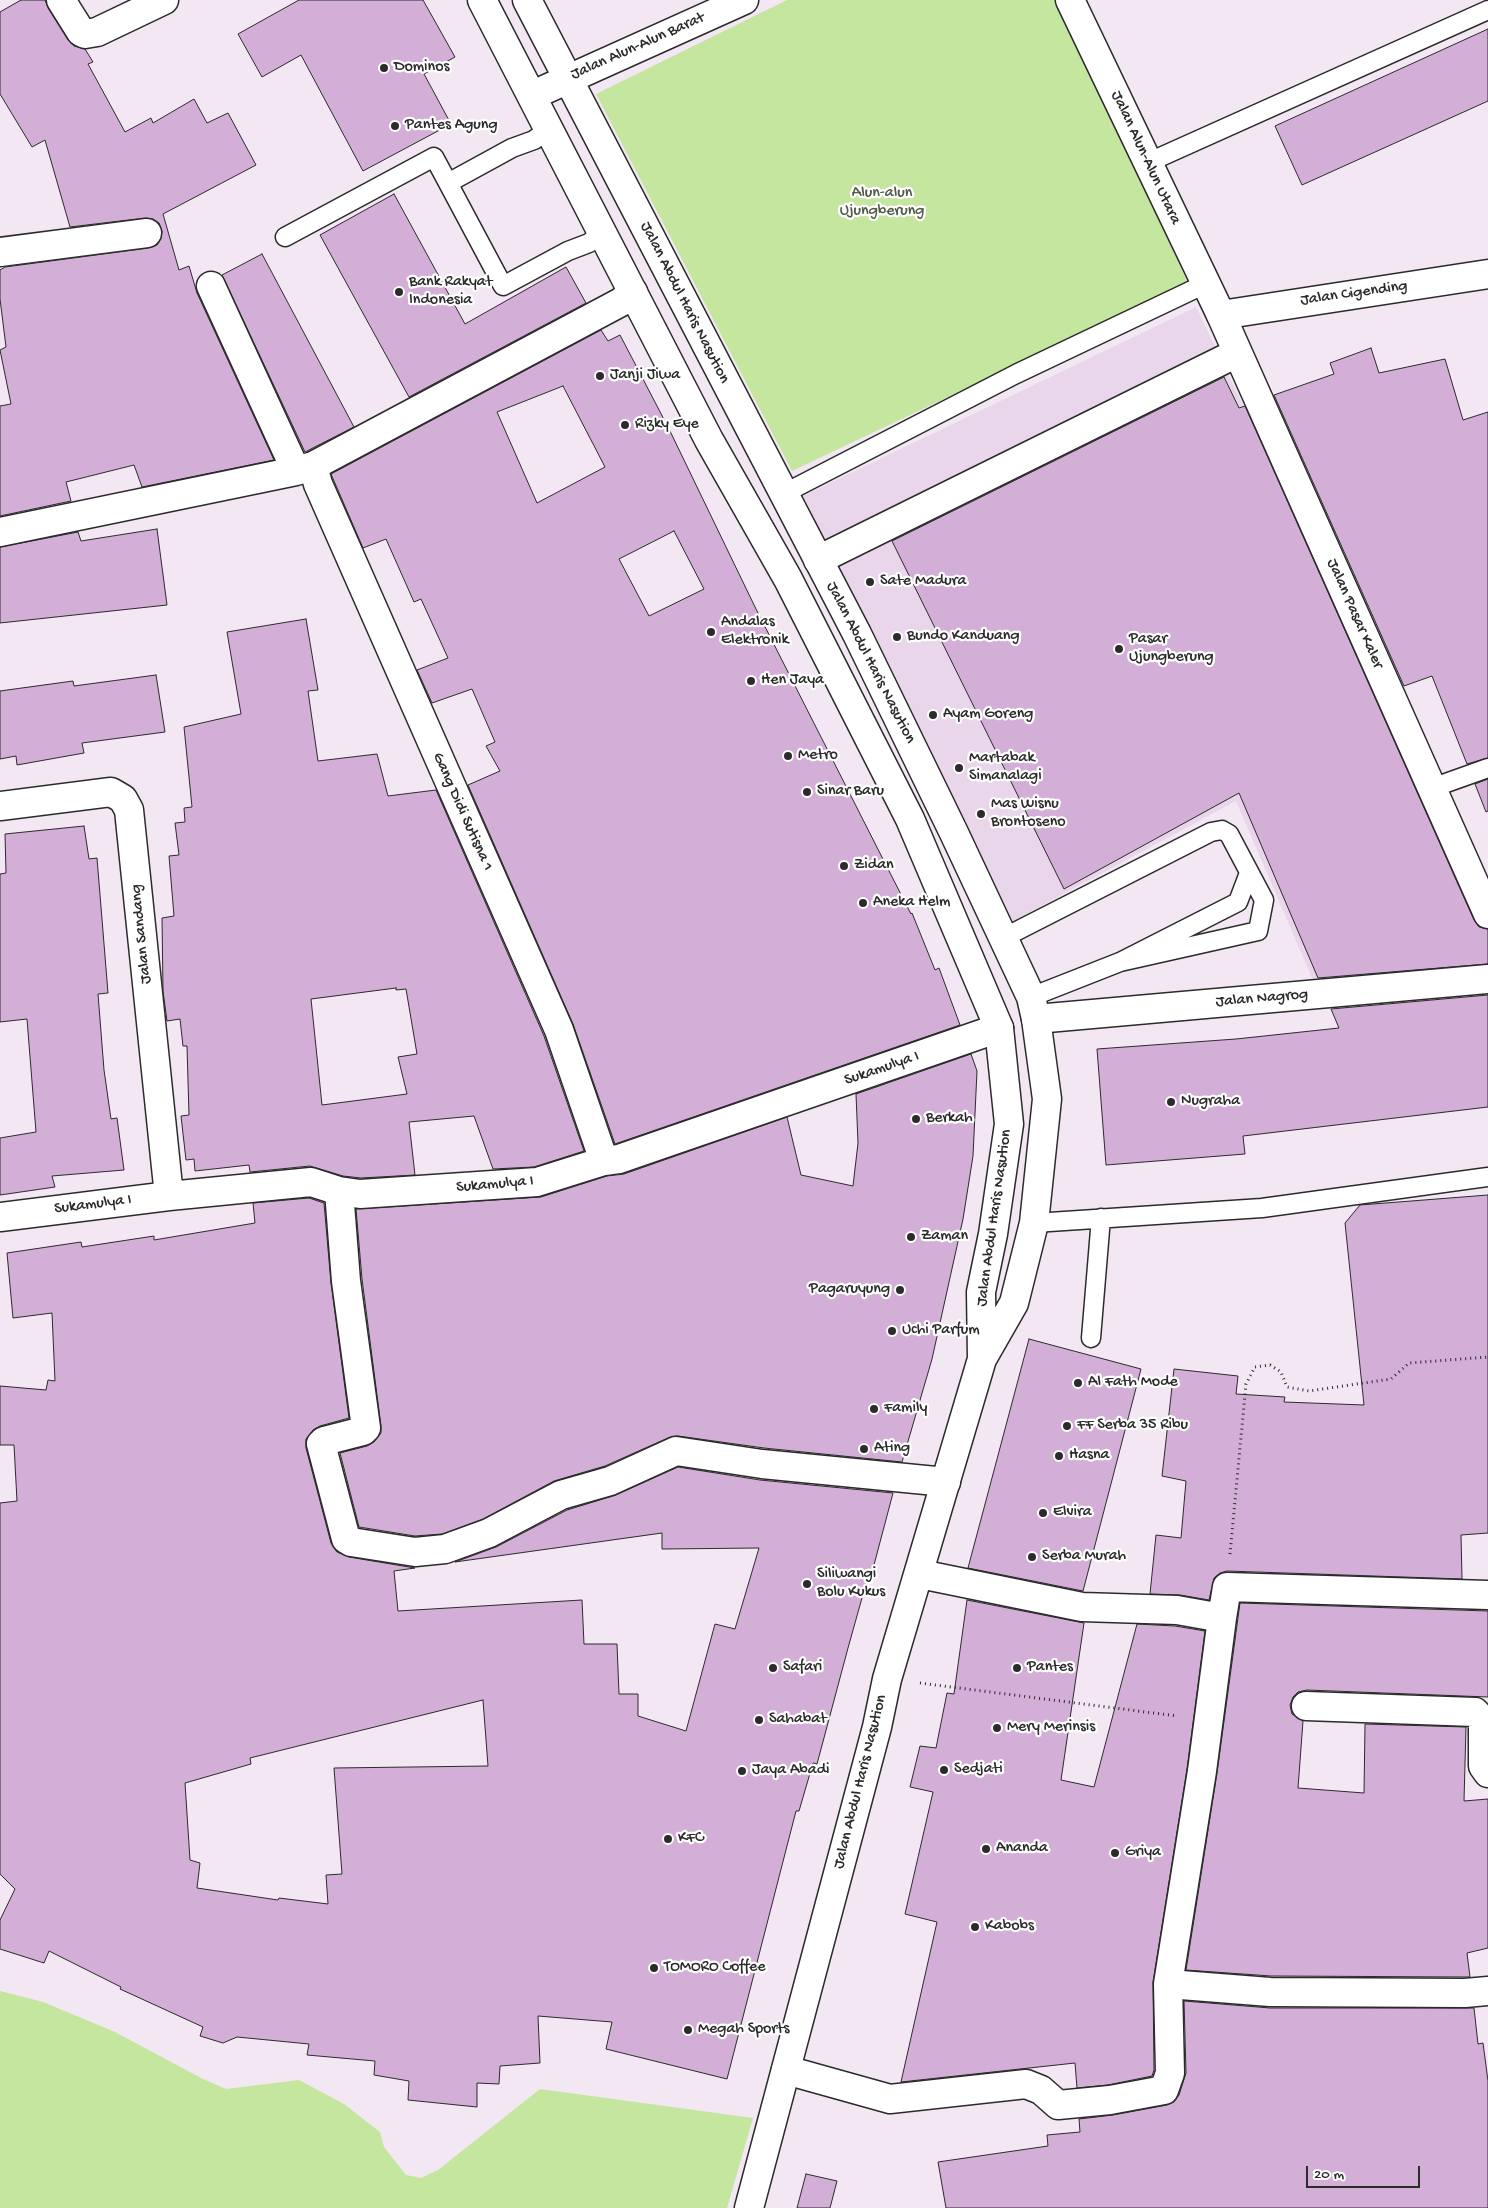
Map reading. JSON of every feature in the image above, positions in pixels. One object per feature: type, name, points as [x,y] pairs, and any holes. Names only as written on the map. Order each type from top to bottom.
[{"type":"main road","points":[[61,0],[81,32],[85,34],[97,32],[164,0]]},
{"type":"main road","name":"Jalan Abdul Haris Nasution","points":[[482,0],[533,95],[709,440],[788,579],[910,819],[999,1028],[1009,1124],[993,1234],[981,1292],[982,1359]]},
{"type":"main road","name":"Jalan Abdul Haris Nasution","points":[[528,0],[861,642],[1003,938],[1034,1008],[1047,1099],[1034,1222],[1014,1303],[982,1359],[920,1574],[887,1679],[878,1727],[749,2208]]},
{"type":"main road","name":"Jalan Alun-Alun Utara","points":[[1074,1],[1147,163],[1221,315]]},
{"type":"main road","name":"Jalan Alun-Alun Barat","points":[[533,95],[730,3]]},
{"type":"main road","points":[[0,252],[147,232]]},
{"type":"main road","name":"Jalan Cigending","points":[[1221,315],[1488,274]]},
{"type":"main road","name":"Gang Didi Sutisna 1","points":[[211,286],[304,468],[318,484],[558,1030],[604,1161]]},
{"type":"main road","points":[[0,532],[304,468],[622,302],[633,292]]},
{"type":"main road","name":"Jalan Pasar Kaler","points":[[1221,315],[1488,914]]},
{"type":"main road","points":[[818,560],[1238,353]]},
{"type":"main road","name":"Jalan Sandang","points":[[0,806],[111,792],[123,799],[130,810],[169,1196]]},
{"type":"main road","name":"Jalan Nagrog","points":[[1034,1008],[1488,979]]},
{"type":"main road","name":"Sukamulya I","points":[[0,1217],[169,1196],[311,1182],[340,1191],[360,1194],[537,1182],[604,1161],[619,1159],[999,1028]]},
{"type":"main road","points":[[340,1191],[346,1281],[366,1428],[363,1431],[324,1441],[321,1444],[346,1539],[351,1542],[415,1552],[445,1549],[490,1533],[561,1495],[610,1481],[665,1454],[676,1451],[762,1464],[946,1482]]},
{"type":"main road","points":[[920,1574],[1082,1607],[1177,1610],[1222,1618]]},
{"type":"main road","points":[[786,2070],[890,2099],[1026,2084],[1041,2090],[1058,2105],[1110,2100],[1164,2090],[1170,2074],[1168,1984],[1227,1586],[1488,1595]]},
{"type":"main road","points":[[1306,1706],[1475,1712],[1483,1721],[1482,1766],[1488,1774]]},
{"type":"main road","points":[[1168,1984],[1270,1992],[1465,1993],[1488,1991]]},
{"type":"lane","points":[[1147,163],[1488,10]]},
{"type":"lane","points":[[448,183],[512,148],[534,140],[550,128]]},
{"type":"lane","points":[[285,237],[434,157],[503,286],[568,251],[589,243],[602,233]]},
{"type":"lane","points":[[783,494],[1016,374],[1205,284]]},
{"type":"lane","points":[[1432,788],[1488,768]]},
{"type":"lane","points":[[1003,938],[1211,832],[1222,830],[1229,834],[1264,900],[1258,931],[1120,962]]},
{"type":"lane","points":[[1034,1008],[1238,902],[1249,873]]},
{"type":"lane","points":[[1034,1222],[1262,1208],[1488,1177]]},
{"type":"lane","points":[[1091,1338],[1101,1218]]},
{"type":"path","points":[[1227,1586],[1246,1384],[1255,1367],[1270,1365],[1281,1372],[1287,1387],[1309,1391],[1391,1379],[1409,1363],[1488,1358]]},
{"type":"path","points":[[887,1679],[1208,1720]]},
{"type":"shaded area","name":"Pasar Ujungberung","points":[[1196,307],[1488,916],[1488,978],[1315,985],[1236,801],[1013,921],[803,496]]},
{"type":"green space","name":"Alun-alun Ujungberung","points":[[787,0],[1056,0],[1188,283],[792,471],[596,94]]},
{"type":"green space","points":[[0,1991],[43,2002],[115,2032],[201,2078],[226,2089],[299,2080],[344,2104],[380,2132],[384,2147],[406,2175],[421,2178],[438,2170],[540,2089],[753,2118],[727,2208],[0,2208]]},
{"type":"building","points":[[21,0],[45,0],[68,40],[74,46],[85,49],[93,62],[88,64],[125,132],[151,118],[153,123],[194,99],[207,123],[228,113],[256,165],[163,214],[179,270],[189,266],[197,293],[274,460],[142,487],[134,465],[66,482],[71,501],[0,516],[0,406],[11,404],[0,350],[6,347],[0,299],[0,270],[5,267],[149,248],[157,245],[161,239],[162,231],[159,223],[153,219],[145,218],[70,227],[45,140],[32,147],[0,94],[0,12]]},
{"type":"building","points":[[299,0],[423,0],[455,57],[424,74],[451,124],[363,171],[301,55],[262,77],[238,34]]},
{"type":"building","points":[[1488,29],[1488,101],[1302,185],[1275,126]]},
{"type":"building","name":"Bank Rakyat Indonesia","points":[[394,194],[465,324],[566,267],[586,303],[409,397],[320,235]]},
{"type":"building","points":[[262,254],[354,427],[305,452],[222,275]]},
{"type":"building","points":[[601,330],[608,341],[620,335],[669,429],[756,609],[912,913],[935,970],[939,968],[960,1025],[615,1144],[573,1024],[468,785],[500,771],[486,746],[495,742],[472,689],[432,703],[417,670],[448,658],[421,599],[414,602],[386,539],[363,548],[331,474]],"holes":[[[563,386],[605,467],[537,503],[497,412]],[[674,531],[704,589],[649,616],[619,559]]]},
{"type":"building","points":[[1371,348],[1379,373],[1445,359],[1463,420],[1488,412],[1488,758],[1467,764],[1432,676],[1404,686],[1274,395],[1334,374],[1330,363]]},
{"type":"building","name":"Pasar Ujungberung","points":[[1224,377],[1239,408],[1245,406],[1474,920],[1479,927],[1488,929],[1488,964],[1318,978],[1239,793],[1064,889],[892,541]]},
{"type":"building","points":[[157,529],[167,605],[0,623],[0,547],[78,532],[81,541]]},
{"type":"building","points":[[306,619],[318,690],[308,691],[318,761],[377,754],[388,796],[436,790],[544,1036],[584,1151],[534,1167],[493,1169],[474,1116],[409,1122],[415,1175],[361,1178],[343,1176],[310,1166],[250,1172],[249,1165],[195,1171],[194,1159],[186,1160],[181,1116],[189,1115],[187,1046],[183,1046],[180,1019],[167,1021],[163,991],[162,918],[174,916],[169,856],[179,855],[175,823],[185,822],[184,808],[192,807],[184,727],[241,714],[227,632]],"holes":[[[396,988],[396,990],[406,989],[417,1054],[398,1057],[407,1094],[322,1105],[311,999]]]},
{"type":"building","points":[[156,675],[165,732],[82,743],[84,753],[17,765],[16,756],[0,759],[0,691],[73,681],[74,686]]},
{"type":"building","points":[[1488,779],[1488,811],[1486,812],[1475,784]]},
{"type":"building","points":[[84,826],[89,859],[97,858],[108,993],[98,994],[104,1070],[111,1119],[117,1118],[124,1170],[52,1176],[55,1187],[0,1195],[0,1138],[36,1132],[27,1019],[0,1022],[0,874],[6,873],[5,834]]},
{"type":"building","points":[[1488,995],[1488,1107],[1243,1136],[1245,1154],[1106,1165],[1097,1049],[1236,1039],[1339,1028],[1331,1009]]},
{"type":"building","points":[[971,1054],[977,1071],[973,1156],[963,1219],[932,1359],[902,1462],[764,1448],[678,1436],[670,1437],[605,1466],[554,1481],[483,1519],[442,1534],[415,1536],[359,1527],[340,1453],[367,1446],[374,1442],[381,1433],[381,1426],[362,1279],[356,1209],[541,1197],[607,1176],[624,1174],[787,1117],[801,1175],[853,1186],[858,1143],[856,1094]]},
{"type":"building","points":[[1488,1195],[1488,1533],[1461,1535],[1462,1579],[1227,1571],[1220,1573],[1214,1578],[1209,1600],[1180,1595],[1150,1594],[1156,1535],[1181,1538],[1186,1481],[1162,1476],[1174,1369],[1238,1376],[1236,1394],[1285,1397],[1284,1402],[1364,1405],[1345,1223],[1360,1205]]},
{"type":"building","points":[[309,1198],[324,1203],[331,1283],[349,1418],[320,1426],[313,1430],[306,1439],[306,1448],[331,1543],[337,1552],[349,1557],[415,1568],[394,1571],[398,1611],[582,1600],[584,1644],[617,1644],[619,1694],[638,1694],[638,1716],[686,1731],[715,1624],[735,1629],[759,1548],[662,1549],[662,1533],[455,1562],[496,1547],[567,1510],[616,1495],[678,1467],[760,1480],[893,1493],[870,1580],[867,1580],[817,1764],[813,1763],[799,1811],[796,1811],[727,2079],[606,2049],[612,2022],[538,2016],[540,2063],[500,2066],[499,2084],[477,2083],[477,2107],[408,2100],[409,2081],[374,2075],[375,2061],[307,2055],[309,2044],[237,2037],[223,2043],[200,2036],[203,2027],[120,1989],[121,1987],[49,1951],[44,1963],[0,1949],[0,1920],[15,1889],[0,1874],[0,1503],[17,1501],[14,1445],[0,1445],[0,1386],[46,1390],[48,1380],[55,1381],[52,1313],[13,1318],[7,1253],[81,1242],[82,1247],[154,1236],[154,1240],[255,1223],[253,1203]],"holes":[[[483,1700],[488,1766],[334,1768],[342,1874],[326,1875],[328,1904],[279,1898],[278,1900],[197,1888],[200,1863],[190,1860],[185,1783],[251,1764],[250,1758]]]},
{"type":"building","points":[[1029,1339],[1141,1369],[1083,1591],[968,1568]]},
{"type":"building","points":[[967,1600],[1084,1623],[1061,1780],[1094,1787],[1137,1624],[1175,1626],[1205,1631],[1187,1769],[1153,1982],[1154,2070],[1152,2076],[1108,2085],[1077,2088],[1075,2063],[901,2082],[937,1922],[905,1914],[933,1792],[910,1787],[920,1746],[936,1748],[947,1693],[954,1694]]},
{"type":"building","points":[[1240,1603],[1488,1611],[1488,1697],[1307,1690],[1298,1692],[1293,1697],[1290,1705],[1292,1714],[1303,1721],[1298,1788],[1364,1793],[1365,1724],[1466,1727],[1464,1801],[1488,1799],[1488,1948],[1467,1953],[1470,1977],[1271,1976],[1186,1970],[1217,1773]]},
{"type":"building","points":[[1184,2001],[1270,2008],[1474,2008],[1478,2044],[1483,2043],[1488,2081],[1488,2208],[946,2208],[938,2162],[1048,2146],[1047,2135],[1080,2132],[1079,2119],[1113,2115],[1174,2102],[1179,2095],[1186,2073]]},
{"type":"building","points":[[806,2174],[837,2181],[830,2208],[797,2208]]},
{"type":"place","name":"Dominos","points":[[384,68]]},
{"type":"place","name":"Pantes Agung","points":[[395,126]]},
{"type":"place","name":"Bank Rakyat Indonesia","points":[[399,292]]},
{"type":"place","name":"Janji Jiwa","points":[[600,376]]},
{"type":"place","name":"Rizky Eye","points":[[625,425]]},
{"type":"place","name":"Sate Madura","points":[[870,582]]},
{"type":"place","name":"Andalas Elektronik","points":[[711,632]]},
{"type":"place","name":"Bundo Kanduang","points":[[897,637]]},
{"type":"place","name":"Pasar Ujungberung","points":[[1119,649]]},
{"type":"place","name":"Hen Jaya","points":[[751,681]]},
{"type":"place","name":"Ayam Goreng","points":[[933,715]]},
{"type":"place","name":"Metro","points":[[788,756]]},
{"type":"place","name":"Martabak Simanalagi","points":[[959,768]]},
{"type":"place","name":"Sinar Baru","points":[[807,792]]},
{"type":"place","name":"Mas Wisnu Brontoseno","points":[[981,814]]},
{"type":"place","name":"Zidan","points":[[844,866]]},
{"type":"place","name":"Aneka Helm","points":[[863,903]]},
{"type":"place","name":"Nugraha","points":[[1171,1102]]},
{"type":"place","name":"Berkah","points":[[916,1119]]},
{"type":"place","name":"Zaman","points":[[911,1237]]},
{"type":"place","name":"Pagaruyung","points":[[900,1290]]},
{"type":"place","name":"Uchi Parfum","points":[[892,1331]]},
{"type":"place","name":"Al Fath Mode","points":[[1078,1383]]},
{"type":"place","name":"Family","points":[[874,1409]]},
{"type":"place","name":"FF Serba 35 Ribu","points":[[1067,1426]]},
{"type":"place","name":"Ating","points":[[864,1449]]},
{"type":"place","name":"Hasna","points":[[1059,1456]]},
{"type":"place","name":"Elvira","points":[[1043,1513]]},
{"type":"place","name":"Serba Murah","points":[[1032,1557]]},
{"type":"place","name":"Siliwangi Bolu Kukus","points":[[807,1584]]},
{"type":"place","name":"Safari","points":[[773,1668]]},
{"type":"place","name":"Pantes","points":[[1017,1668]]},
{"type":"place","name":"Sahabat","points":[[759,1720]]},
{"type":"place","name":"Mery Merinsis","points":[[997,1728]]},
{"type":"place","name":"Sedjati","points":[[944,1770]]},
{"type":"place","name":"Jaya Abadi","points":[[742,1771]]},
{"type":"place","name":"KFC","points":[[668,1839]]},
{"type":"place","name":"Ananda","points":[[986,1849]]},
{"type":"place","name":"Griya","points":[[1115,1853]]},
{"type":"place","name":"Kabobs","points":[[975,1927]]},
{"type":"place","name":"TOMORO Coffee","points":[[654,1968]]},
{"type":"place","name":"Megah Sports","points":[[688,2030]]}]
